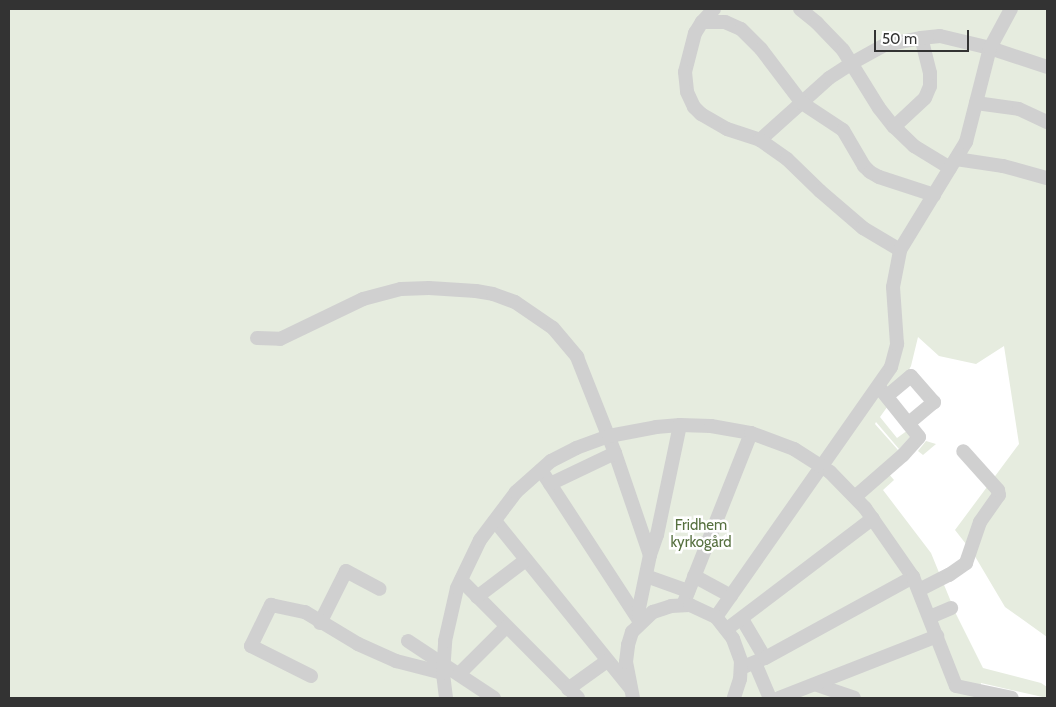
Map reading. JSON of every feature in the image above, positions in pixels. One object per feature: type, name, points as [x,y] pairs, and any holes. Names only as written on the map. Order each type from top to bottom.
[{"type":"street","points":[[714,9],[695,33],[685,72],[685,85],[692,103],[698,111],[715,123],[760,140],[787,159],[820,191],[863,228],[900,250]]},
{"type":"street","points":[[800,9],[823,28],[852,62],[878,108],[914,146],[953,164],[1003,166],[1047,178]]},
{"type":"street","points":[[716,617],[823,466],[883,391],[896,352],[897,328],[893,287],[900,250],[966,142],[990,48],[1011,9]]},
{"type":"street","points":[[702,22],[725,22],[741,29],[760,49],[802,103],[843,130],[864,166],[870,172],[879,177],[934,195]]},
{"type":"street","points":[[760,140],[829,78],[852,62],[885,45],[940,36],[990,48],[1047,67]]},
{"type":"street","points":[[894,127],[925,98],[930,86],[930,73],[921,38]]},
{"type":"street","points":[[976,103],[1019,109],[1047,122]]},
{"type":"street","points":[[257,338],[280,339],[363,298],[401,290],[429,288],[493,294],[515,302],[536,314],[564,339],[581,366],[615,453],[650,554]]},
{"type":"street","points":[[883,391],[911,376],[934,402],[909,422]]},
{"type":"street","points":[[856,496],[918,440],[918,434],[883,391]]},
{"type":"street","points":[[640,623],[639,608],[650,554],[657,535],[680,425]]},
{"type":"street","points":[[446,698],[443,668],[445,641],[460,580],[480,540],[516,492],[540,470],[566,452],[608,436],[656,427],[680,425],[711,426],[751,433],[794,449],[823,466],[856,496],[873,518],[916,584],[938,636],[955,692],[1012,698]]},
{"type":"street","points":[[683,605],[751,433]]},
{"type":"street","points":[[741,668],[916,584],[950,575],[966,562],[980,522],[999,495],[998,490],[963,451]]},
{"type":"street","points":[[550,484],[615,453]]},
{"type":"street","points":[[540,470],[640,623]]},
{"type":"street","points":[[727,629],[742,620],[873,518]]},
{"type":"street","points":[[494,521],[632,694]]},
{"type":"street","points":[[478,598],[526,560]]},
{"type":"street","points":[[320,623],[346,571],[380,589]]},
{"type":"street","points":[[646,576],[688,591]]},
{"type":"street","points":[[694,576],[731,596]]},
{"type":"street","points":[[460,580],[573,693],[607,661]]},
{"type":"street","points":[[311,676],[251,646],[271,605],[305,612],[320,623],[358,644],[396,662],[443,668],[459,674],[494,698]]},
{"type":"street","points":[[632,694],[626,662],[632,632],[640,623],[663,608],[683,605],[698,607],[716,617],[727,629],[740,654],[741,668],[734,698]]},
{"type":"street","points":[[930,618],[951,608]]},
{"type":"street","points":[[742,620],[760,660],[770,698]]},
{"type":"street","points":[[459,674],[506,627]]},
{"type":"street","points":[[780,698],[938,636]]},
{"type":"street","points":[[408,641],[443,668]]},
{"type":"street","points":[[817,684],[854,698]]},
{"type":"green space","name":"Fridhem kyrkogård","points":[[9,9],[1047,9],[1047,637],[1005,607],[973,553],[955,530],[1019,444],[1004,346],[976,364],[939,356],[918,337],[911,366],[895,396],[880,417],[897,438],[908,430],[911,436],[899,449],[876,422],[875,424],[898,450],[888,473],[894,480],[883,490],[931,553],[956,614],[983,668],[1041,683],[1047,687],[1047,698],[981,683],[979,698],[9,698]]},
{"type":"green space","points":[[926,441],[936,444],[923,455],[918,451]]}]
